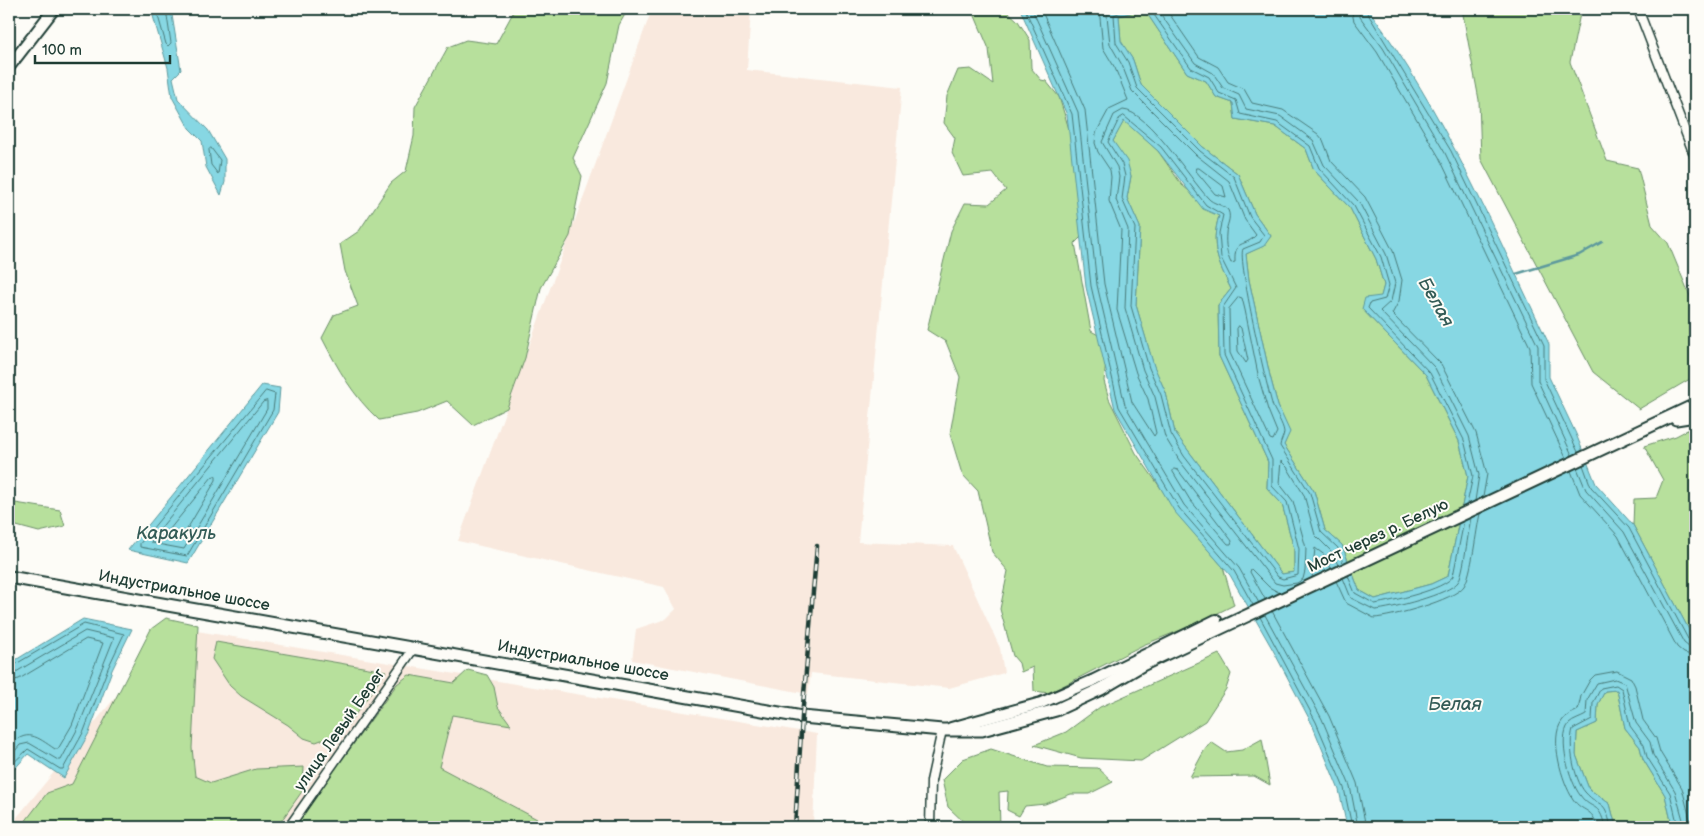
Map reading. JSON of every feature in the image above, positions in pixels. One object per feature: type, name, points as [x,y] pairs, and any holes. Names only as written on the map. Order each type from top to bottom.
[{"type":"main road","points":[[1664,421],[1695,405]]},
{"type":"main road","points":[[1664,421],[1695,416]]},
{"type":"main road","name":"Мост через р. Белую","points":[[1142,665],[1664,421]]},
{"type":"main road","name":"Индустриальное шоссе","points":[[9,577],[802,717],[942,730],[982,730],[1056,710],[1101,689],[1142,665]]},
{"type":"street","points":[[9,68],[54,9]]},
{"type":"street","points":[[1638,9],[1695,157]]},
{"type":"street","points":[[930,827],[931,781],[942,730],[1041,703],[1094,680],[1216,620]]},
{"type":"street","name":"улица Левый Берег","points":[[289,827],[414,648]]},
{"type":"shaded area","points":[[652,9],[751,9],[747,70],[902,87],[858,542],[953,546],[1000,648],[1004,673],[949,688],[811,673],[808,694],[632,660],[636,629],[666,619],[676,609],[664,587],[458,541]]},
{"type":"shaded area","points":[[173,627],[817,734],[813,827],[9,827]]},
{"type":"green space","points":[[515,9],[628,9],[619,25],[607,83],[573,158],[582,176],[570,236],[541,288],[525,358],[507,408],[473,425],[447,401],[417,413],[379,420],[361,401],[347,382],[322,338],[334,315],[358,306],[345,271],[340,244],[359,231],[391,183],[406,171],[414,136],[415,107],[448,47],[466,40],[496,44]]},
{"type":"green space","points":[[972,9],[1005,9],[1018,21],[1030,40],[1031,68],[1041,80],[1046,81],[1059,97],[1069,129],[1085,152],[1092,226],[1075,243],[1091,331],[1104,338],[1107,352],[1104,381],[1109,399],[1136,453],[1186,524],[1223,567],[1234,605],[1196,624],[1143,645],[1049,693],[1034,691],[1033,667],[1021,672],[1019,663],[1013,656],[1000,609],[1008,571],[992,552],[978,491],[962,474],[950,434],[960,377],[946,342],[927,330],[951,231],[965,203],[989,204],[1006,190],[993,173],[963,176],[952,153],[955,138],[944,123],[947,96],[958,70],[971,69],[993,84],[989,49]]},
{"type":"green space","points":[[1144,9],[1187,73],[1206,81],[1216,97],[1233,103],[1235,119],[1275,126],[1306,149],[1314,170],[1350,208],[1376,259],[1384,285],[1381,297],[1362,309],[1426,375],[1459,441],[1468,476],[1448,576],[1431,584],[1375,599],[1359,590],[1342,545],[1325,530],[1314,491],[1284,445],[1289,432],[1278,406],[1270,376],[1249,280],[1246,254],[1263,246],[1271,236],[1255,214],[1238,174],[1203,147],[1141,85],[1133,60],[1121,42],[1119,16]]},
{"type":"green space","points":[[1462,9],[1581,9],[1570,62],[1607,161],[1638,168],[1652,225],[1668,243],[1695,308],[1695,376],[1639,409],[1593,372],[1481,159],[1479,100]]},
{"type":"green space","points":[[1124,120],[1158,151],[1182,185],[1219,216],[1215,245],[1219,262],[1231,289],[1218,305],[1219,356],[1268,462],[1267,488],[1282,504],[1294,549],[1294,572],[1282,574],[1175,433],[1166,393],[1154,367],[1136,305],[1140,227],[1127,198],[1131,176],[1113,141]]},
{"type":"green space","points":[[1695,426],[1695,641],[1633,525],[1634,499],[1656,498],[1663,480],[1644,446],[1676,436]]},
{"type":"green space","points":[[9,502],[60,510],[65,526],[39,532],[9,524]]},
{"type":"green space","points":[[166,618],[198,625],[192,748],[195,776],[211,783],[256,769],[304,767],[303,790],[277,827],[21,827],[47,793],[72,784],[151,629]]},
{"type":"green space","points":[[216,642],[386,671],[343,732],[316,742],[304,738],[288,725],[241,696],[230,686],[212,659]]},
{"type":"green space","points":[[1219,654],[1231,674],[1226,689],[1205,721],[1141,761],[1081,758],[1034,745],[1066,732],[1100,707]]},
{"type":"green space","points":[[468,670],[487,675],[494,687],[498,707],[511,725],[452,715],[439,767],[552,827],[293,827],[397,684],[409,675],[454,683]]},
{"type":"green space","points":[[1617,690],[1625,728],[1640,747],[1643,759],[1665,795],[1672,825],[1681,827],[1616,827],[1610,804],[1589,789],[1576,755],[1577,732],[1597,723],[1598,704],[1605,691]]},
{"type":"green space","points":[[1262,739],[1270,785],[1254,776],[1190,777],[1211,742],[1226,752],[1242,750]]},
{"type":"green space","points":[[991,749],[1047,767],[1098,768],[1113,782],[1089,794],[1071,794],[1045,804],[1025,806],[1019,816],[1007,810],[1008,791],[999,792],[1000,827],[969,827],[948,807],[942,780],[963,759]]},
{"type":"water","points":[[155,9],[171,9],[181,70],[173,78],[178,99],[208,130],[225,159],[225,182],[221,195],[206,167],[202,141],[189,128],[172,97],[168,68],[153,16]]},
{"type":"water","name":"Белая","points":[[1020,9],[1144,9],[1368,9],[1421,88],[1488,215],[1549,344],[1549,377],[1576,434],[1596,484],[1633,525],[1695,641],[1695,827],[1672,825],[1665,795],[1643,759],[1640,747],[1625,728],[1617,690],[1605,691],[1598,704],[1597,723],[1577,732],[1576,755],[1589,789],[1610,804],[1616,827],[1347,827],[1339,790],[1312,724],[1273,650],[1230,575],[1174,511],[1115,409],[1086,287],[1067,115]],"holes":[[[1144,9],[1187,73],[1206,81],[1216,97],[1233,103],[1235,119],[1275,126],[1306,149],[1314,170],[1350,208],[1376,259],[1384,285],[1381,296],[1365,298],[1362,309],[1426,375],[1459,441],[1468,476],[1448,576],[1431,584],[1375,599],[1359,590],[1342,545],[1325,530],[1314,491],[1284,445],[1290,432],[1278,406],[1270,376],[1249,280],[1246,254],[1264,246],[1271,236],[1255,214],[1238,174],[1203,147],[1141,85],[1133,60],[1121,41],[1119,16]],[[1124,121],[1158,151],[1203,209],[1219,216],[1215,245],[1219,262],[1231,289],[1218,305],[1219,356],[1268,462],[1267,488],[1282,504],[1294,549],[1294,572],[1282,574],[1175,433],[1166,393],[1154,366],[1136,305],[1140,227],[1127,198],[1131,176],[1127,161],[1113,141]]]},
{"type":"water","name":"Каракуль","points":[[262,385],[280,388],[278,412],[188,563],[128,550]]},
{"type":"water","points":[[83,619],[132,629],[112,670],[89,733],[64,778],[28,754],[9,775],[9,664]]},
{"type":"waterway","points":[[1516,274],[1579,255],[1602,242]]},
{"type":"railway","points":[[795,827],[802,717],[817,546]]}]
